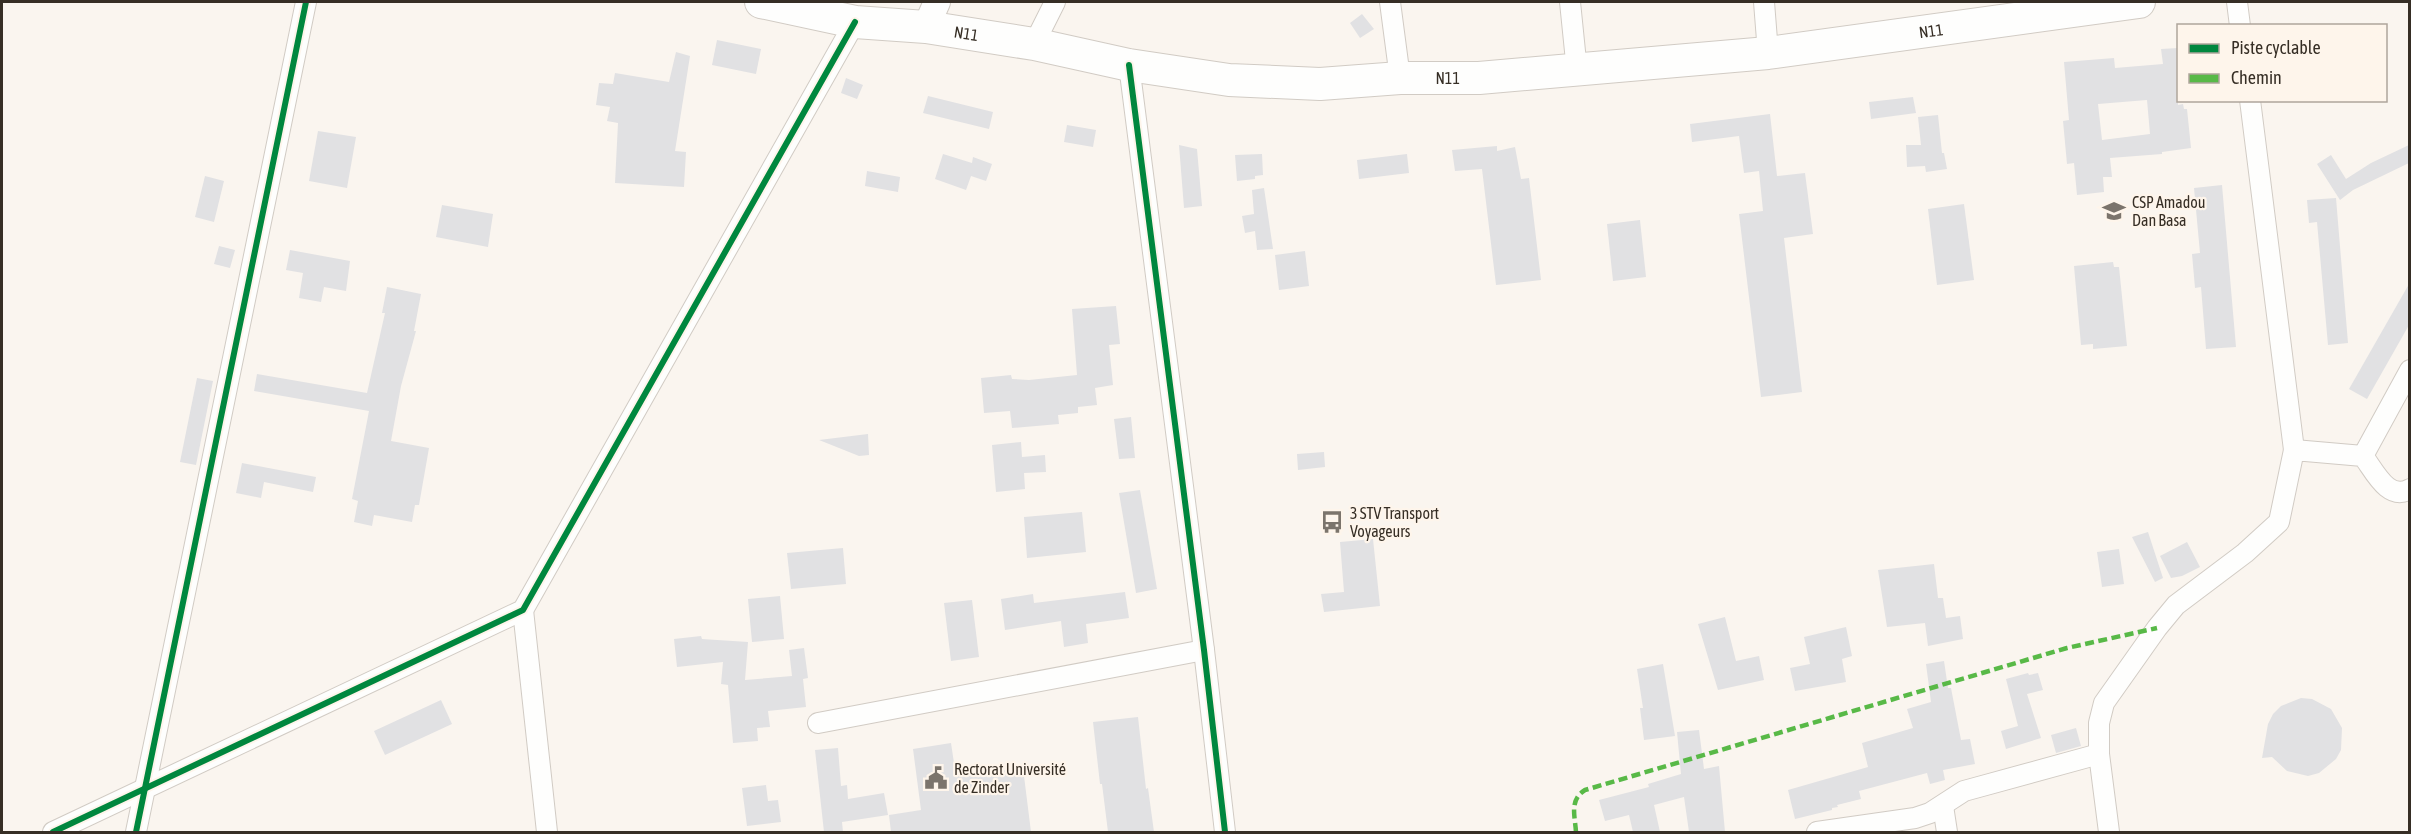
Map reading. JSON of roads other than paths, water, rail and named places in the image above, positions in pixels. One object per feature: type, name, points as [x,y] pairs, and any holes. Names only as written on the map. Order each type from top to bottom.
[{"type":"main road","name":"N11","points":[[761,2],[855,22],[931,14],[1034,44],[1129,64],[1240,80],[1320,84],[1400,78],[1479,78],[1768,53],[2139,2]]},
{"type":"street","points":[[136,832],[306,2]]},
{"type":"street","points":[[1034,44],[1055,2]]},
{"type":"street","points":[[1390,2],[1400,78]]},
{"type":"street","points":[[1570,2],[1577,71]]},
{"type":"street","points":[[1764,2],[1768,53]]},
{"type":"street","points":[[2237,2],[2240,24]]},
{"type":"street","points":[[53,832],[523,610],[855,22]]},
{"type":"street","points":[[1129,64],[1225,832]]},
{"type":"street","points":[[2109,832],[2099,754],[2099,723],[2104,703],[2176,605],[2245,553],[2279,522],[2294,450],[2250,102]]},
{"type":"street","points":[[2363,456],[2409,370]]},
{"type":"street","points":[[2294,450],[2363,456],[2387,488],[2394,493],[2409,489]]},
{"type":"street","points":[[523,610],[546,832]]},
{"type":"street","points":[[818,723],[1204,650]]},
{"type":"street","points":[[1817,832],[1915,818],[1943,806],[1964,791],[2099,754]]},
{"type":"street","points":[[1943,806],[1947,832]]},
{"type":"place","name":"CSP Amadou Dan Basa","points":[[2114,211]]},
{"type":"place","name":"3 STV Transport Voyageurs","points":[[1332,522]]},
{"type":"place","name":"Rectorat Université de Zinder","points":[[936,778]]}]
